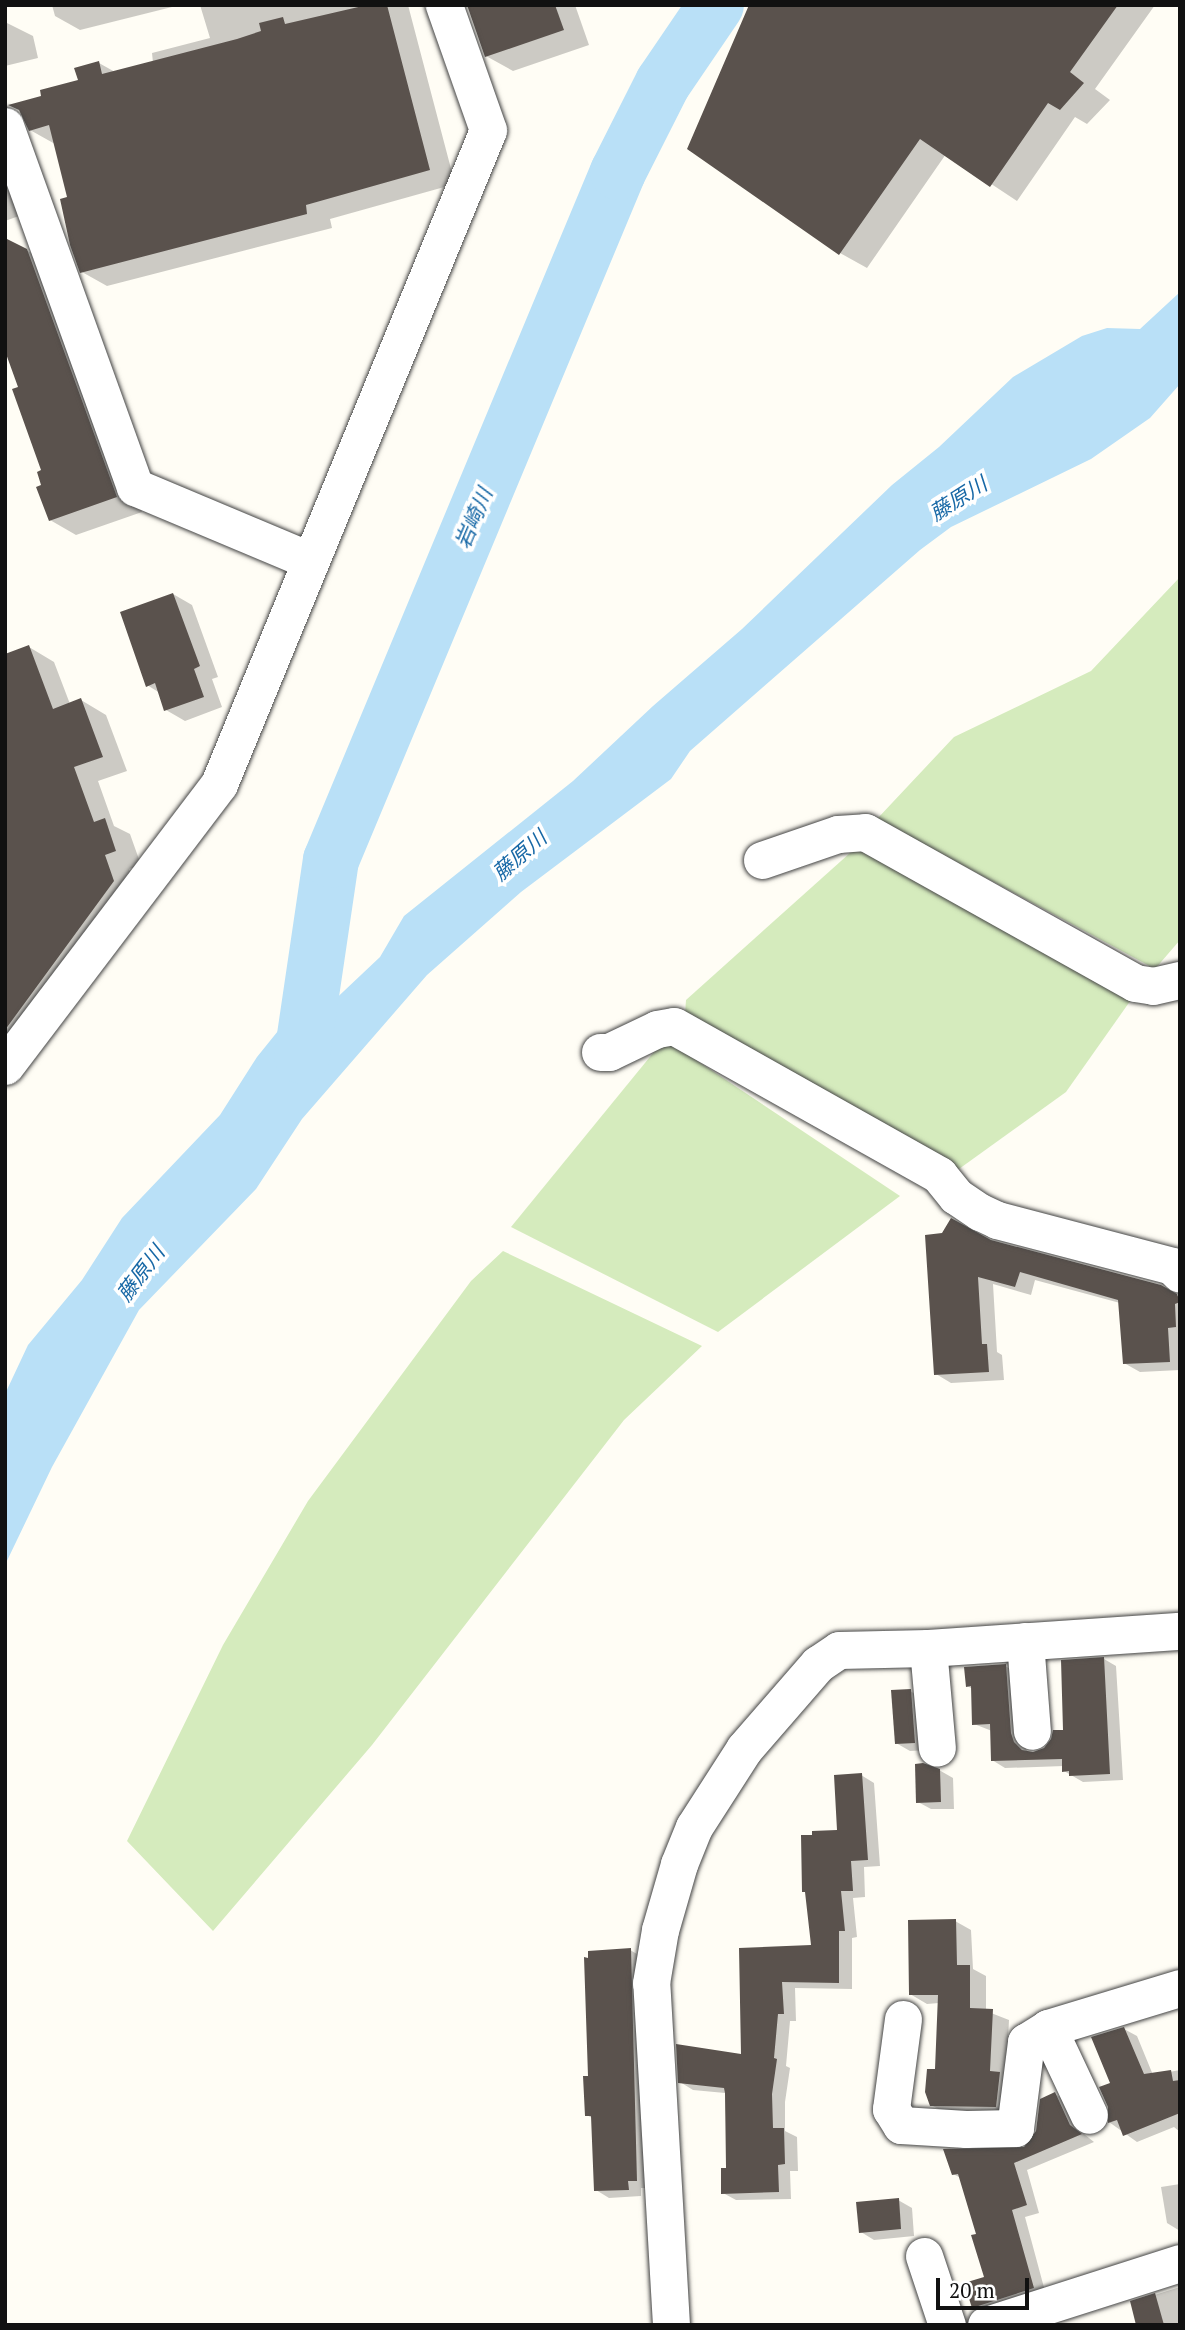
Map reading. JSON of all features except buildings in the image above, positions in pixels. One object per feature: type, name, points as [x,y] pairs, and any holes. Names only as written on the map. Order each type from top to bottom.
[{"type":"street","points":[[5,1066],[219,784],[309,559],[488,130],[444,5]]},
{"type":"street","points":[[5,126],[135,487],[309,559]]},
{"type":"street","points":[[762,860],[838,834],[865,832],[1135,983],[1153,986],[1180,980]]},
{"type":"street","points":[[600,1052],[609,1052],[657,1029],[674,1026],[939,1175],[956,1196],[980,1212],[997,1220],[1172,1266],[1180,1274]]},
{"type":"street","points":[[671,2325],[650,2003],[660,1930],[679,1864],[694,1827],[744,1749],[784,1700],[829,1654],[845,1648],[928,1648],[1180,1631]]},
{"type":"street","points":[[1025,1641],[1032,1731]]},
{"type":"street","points":[[928,1648],[937,1748]]},
{"type":"street","points":[[904,2019],[891,2109],[901,2125],[966,2129],[1015,2128],[1026,2042],[1048,2028],[1180,1988]]},
{"type":"street","points":[[1048,2028],[1090,2115]]},
{"type":"street","points":[[924,2256],[947,2325]]},
{"type":"street","points":[[986,2325],[1180,2263]]},
{"type":"green space","points":[[1180,577],[1180,940],[1155,969],[877,819],[954,737],[1091,671]]},
{"type":"green space","points":[[860,844],[1133,997],[1066,1092],[952,1174],[684,1028],[686,1000]]},
{"type":"green space","points":[[672,1044],[900,1196],[718,1332],[511,1227],[658,1047]]},
{"type":"green space","points":[[503,1251],[702,1346],[624,1420],[372,1745],[213,1931],[127,1841],[223,1645],[308,1501],[471,1281]]},
{"type":"water","name":"藤原川","points":[[1180,292],[1180,384],[1150,418],[1091,459],[951,527],[920,550],[690,751],[671,779],[521,892],[427,975],[302,1119],[256,1189],[139,1310],[52,1467],[5,1565],[5,1394],[28,1345],[82,1280],[122,1218],[220,1115],[257,1057],[282,1026],[326,1008],[380,957],[404,916],[573,781],[653,706],[742,629],[892,485],[939,447],[1013,377],[1082,336],[1107,328],[1140,329]]},
{"type":"waterway","name":"岩崎川","points":[[302,1056],[331,860],[618,172],[663,83],[716,5]]}]
